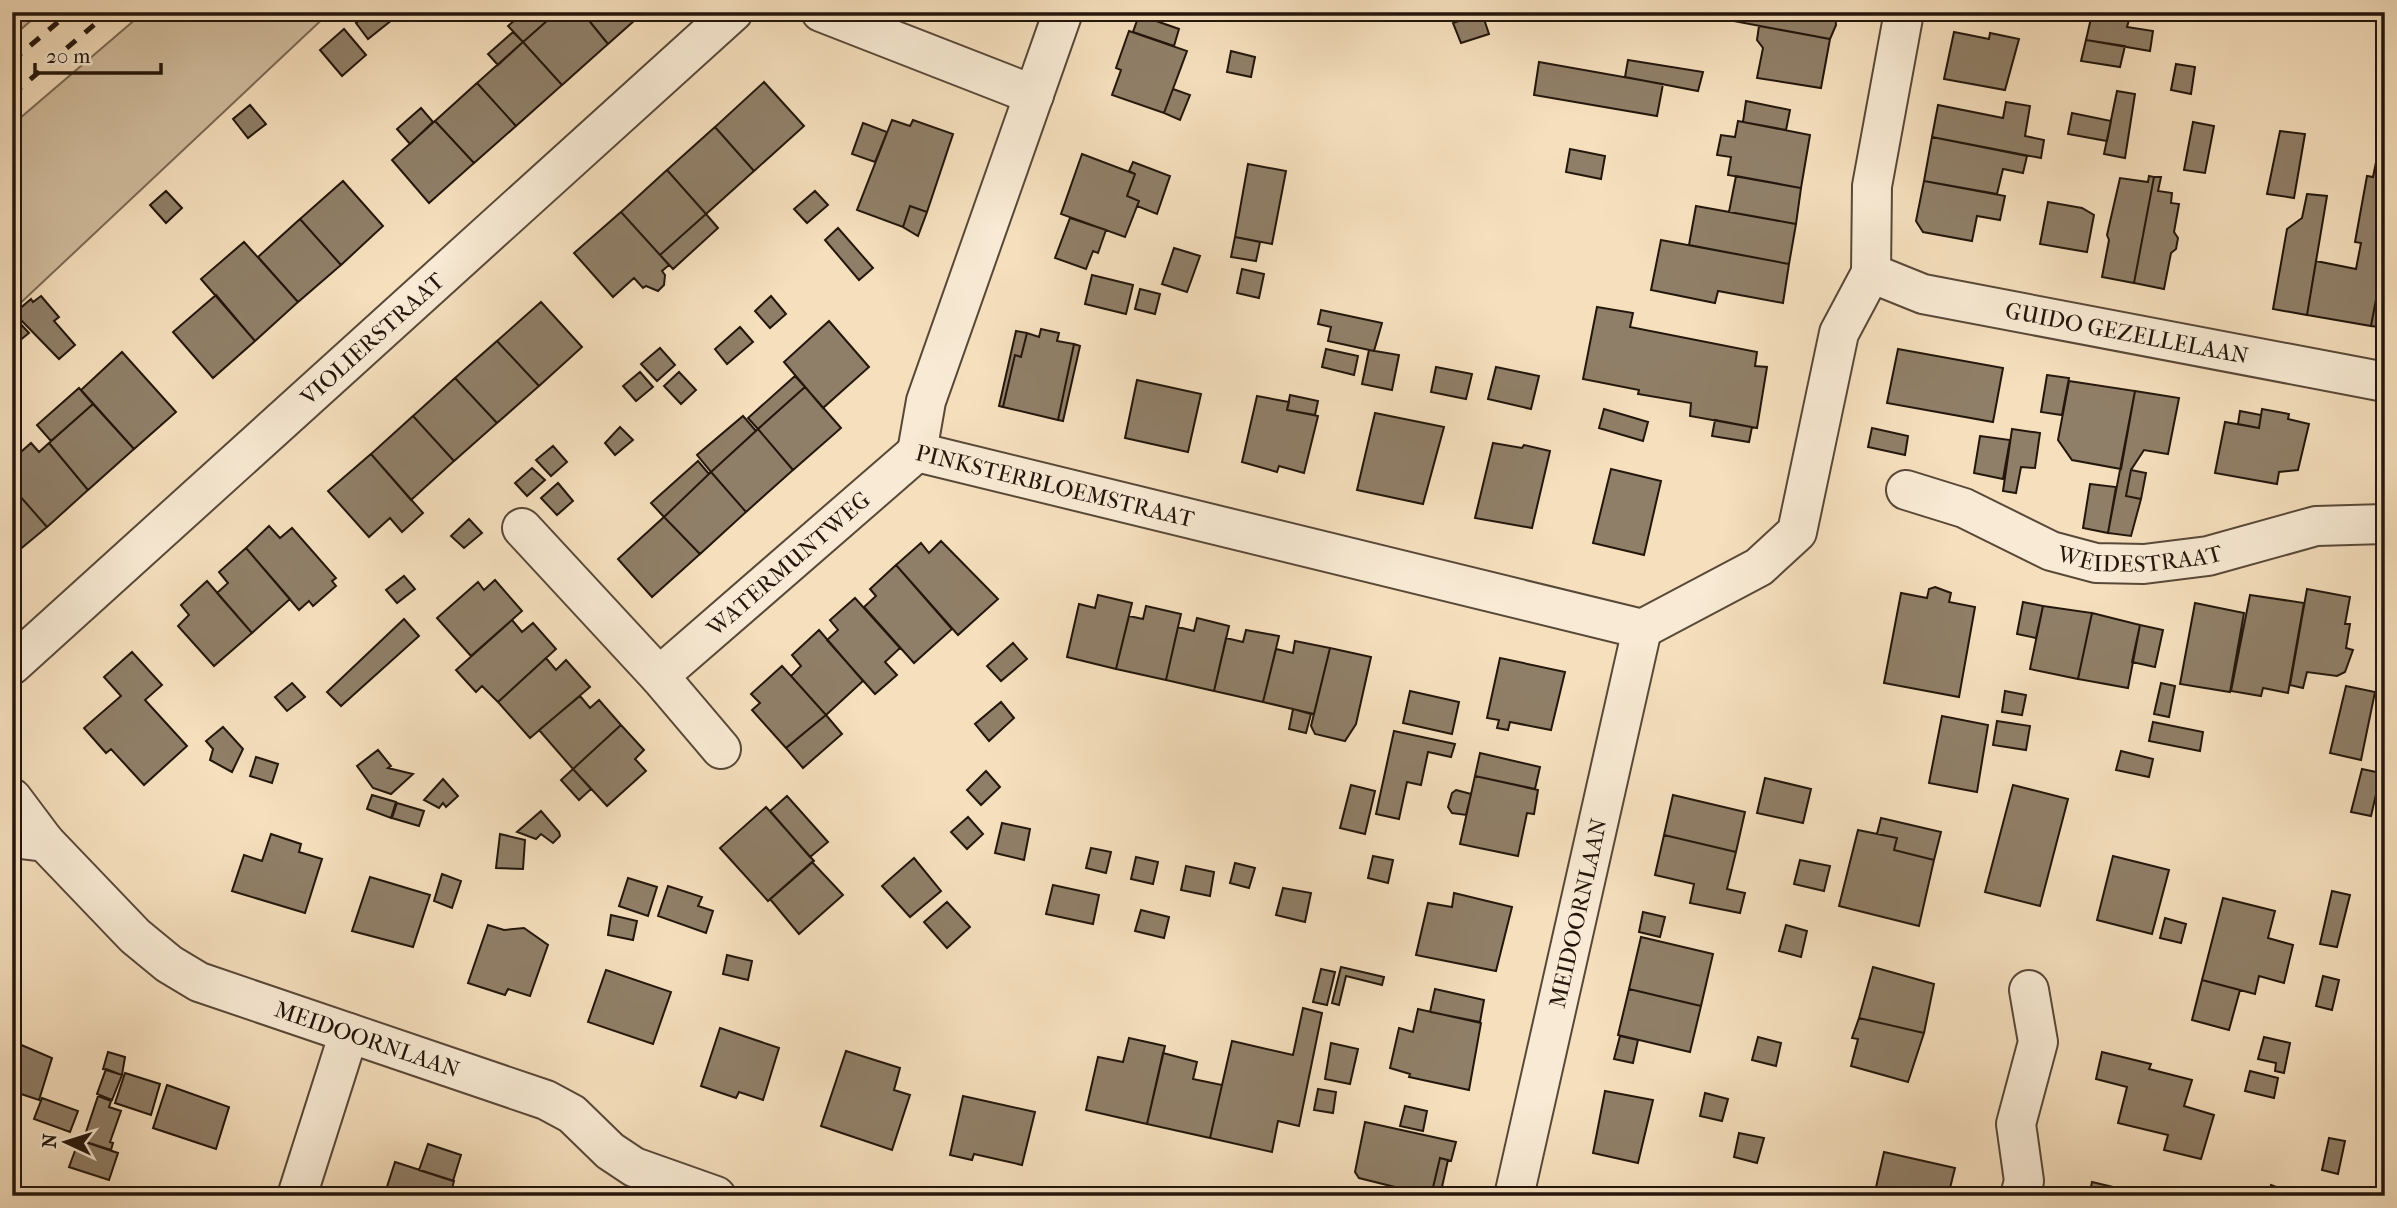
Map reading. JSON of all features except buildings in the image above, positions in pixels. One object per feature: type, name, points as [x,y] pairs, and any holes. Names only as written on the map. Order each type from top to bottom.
[{"type":"street","name":"VIOLIERSTRAAT","points":[[12,665],[733,12]]},
{"type":"street","points":[[821,12],[1034,95]]},
{"type":"street","name":"PINKSTERBLOEMSTRAAT","points":[[1063,12],[926,401],[917,452],[1642,629]]},
{"type":"street","points":[[1642,629],[1759,567],[1797,532],[1839,333],[1871,273],[1872,186],[1904,12]]},
{"type":"street","name":"GUIDO GEZELLELAAN","points":[[1871,273],[1923,294],[2385,382]]},
{"type":"street","name":"WATERMUNTWEG","points":[[659,676],[917,452]]},
{"type":"street","name":"WEIDESTRAAT","points":[[1906,490],[1964,509],[2051,551],[2096,563],[2144,564],[2208,556],[2316,526],[2385,524]]},
{"type":"street","points":[[522,528],[659,676],[721,750]]},
{"type":"street","name":"MEIDOORNLAAN","points":[[1514,1196],[1642,629]]},
{"type":"street","name":"MEIDOORNLAAN","points":[[12,798],[29,840],[135,936],[169,964],[199,982],[546,1100],[572,1114],[610,1151],[634,1167],[716,1196]]},
{"type":"street","points":[[2020,1196],[2024,1181],[2016,1124],[2038,1042],[2029,990]]},
{"type":"street","points":[[297,1196],[349,1034]]},
{"type":"shaded area","points":[[12,12],[41,12],[12,37]]},
{"type":"shaded area","points":[[144,12],[330,12],[12,311],[12,125]]},
{"type":"railway","points":[[12,61],[70,12]]},
{"type":"railway","points":[[12,95],[109,12]]}]
